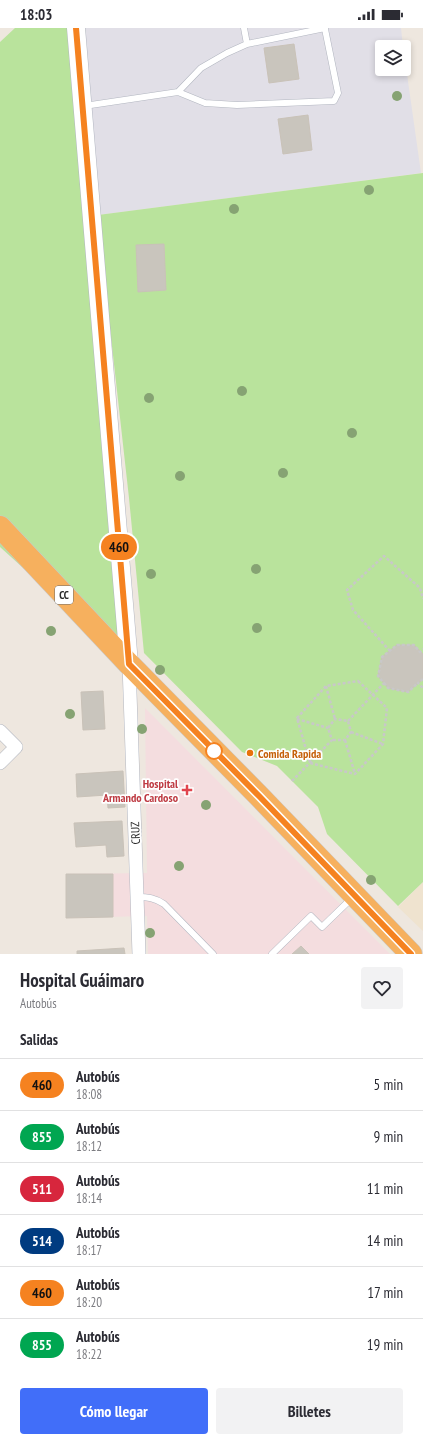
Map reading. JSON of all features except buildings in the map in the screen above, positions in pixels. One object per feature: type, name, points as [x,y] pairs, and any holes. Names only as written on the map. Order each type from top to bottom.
[{"type":"highway","name":"CC","points":[[0,527],[129,664],[411,954]]},
{"type":"main road","points":[[76,28],[129,664]]},
{"type":"street","name":"CRUZ","points":[[129,664],[139,954]]},
{"type":"street","points":[[0,731],[16,747],[0,763]]},
{"type":"lane","points":[[244,28],[247,44]]},
{"type":"lane","points":[[82,106],[178,92],[205,103],[237,105],[334,101],[338,93],[325,28],[247,44],[226,53],[201,68],[178,92]]},
{"type":"lane","points":[[272,954],[311,916],[322,927],[354,896]]},
{"type":"lane","points":[[137,897],[156,899],[164,904],[213,954]]},
{"type":"path","points":[[390,651],[353,610],[347,590],[384,556],[421,589],[423,599]]},
{"type":"path","points":[[423,654],[422,650],[414,645],[397,645],[382,657],[378,676],[388,688],[408,692],[423,679]]},
{"type":"path","points":[[296,718],[326,686],[358,681],[374,695],[387,708],[384,744],[356,774]]},
{"type":"path","points":[[348,721],[384,683]]},
{"type":"path","points":[[418,683],[423,688]]},
{"type":"path","points":[[326,686],[335,719]]},
{"type":"path","points":[[296,718],[328,728]]},
{"type":"path","points":[[296,718],[310,763]]},
{"type":"path","points":[[335,719],[348,721]]},
{"type":"path","points":[[328,728],[335,719]]},
{"type":"path","points":[[348,721],[352,732],[384,744]]},
{"type":"path","points":[[328,728],[332,740]]},
{"type":"path","points":[[292,781],[332,740],[345,740],[352,732]]},
{"type":"path","points":[[345,740],[356,774]]},
{"type":"path","points":[[310,763],[356,774]]},
{"type":"shaded area","points":[[85,28],[401,28],[402,40],[375,40],[375,76],[407,76],[421,173],[98,215]]},
{"type":"shaded area","name":"Hospital Armando Cardoso","points":[[145,708],[390,954],[148,954],[147,916],[66,918],[66,874],[147,873]]},
{"type":"shaded area","points":[[423,882],[423,931],[398,907]]},
{"type":"green space","points":[[15,28],[85,28],[98,215],[423,173],[423,882],[398,906],[327,834],[318,807],[277,766],[242,752],[144,653],[129,498],[99,230],[129,664],[0,547],[0,42]]},
{"type":"bus line","name":"460","points":[[76,28],[129,664],[411,954]]},
{"type":"place","name":"Comida Rapida","points":[[250,753]]},
{"type":"place","name":"Hospital Armando Cardoso","points":[[187,790]]}]
